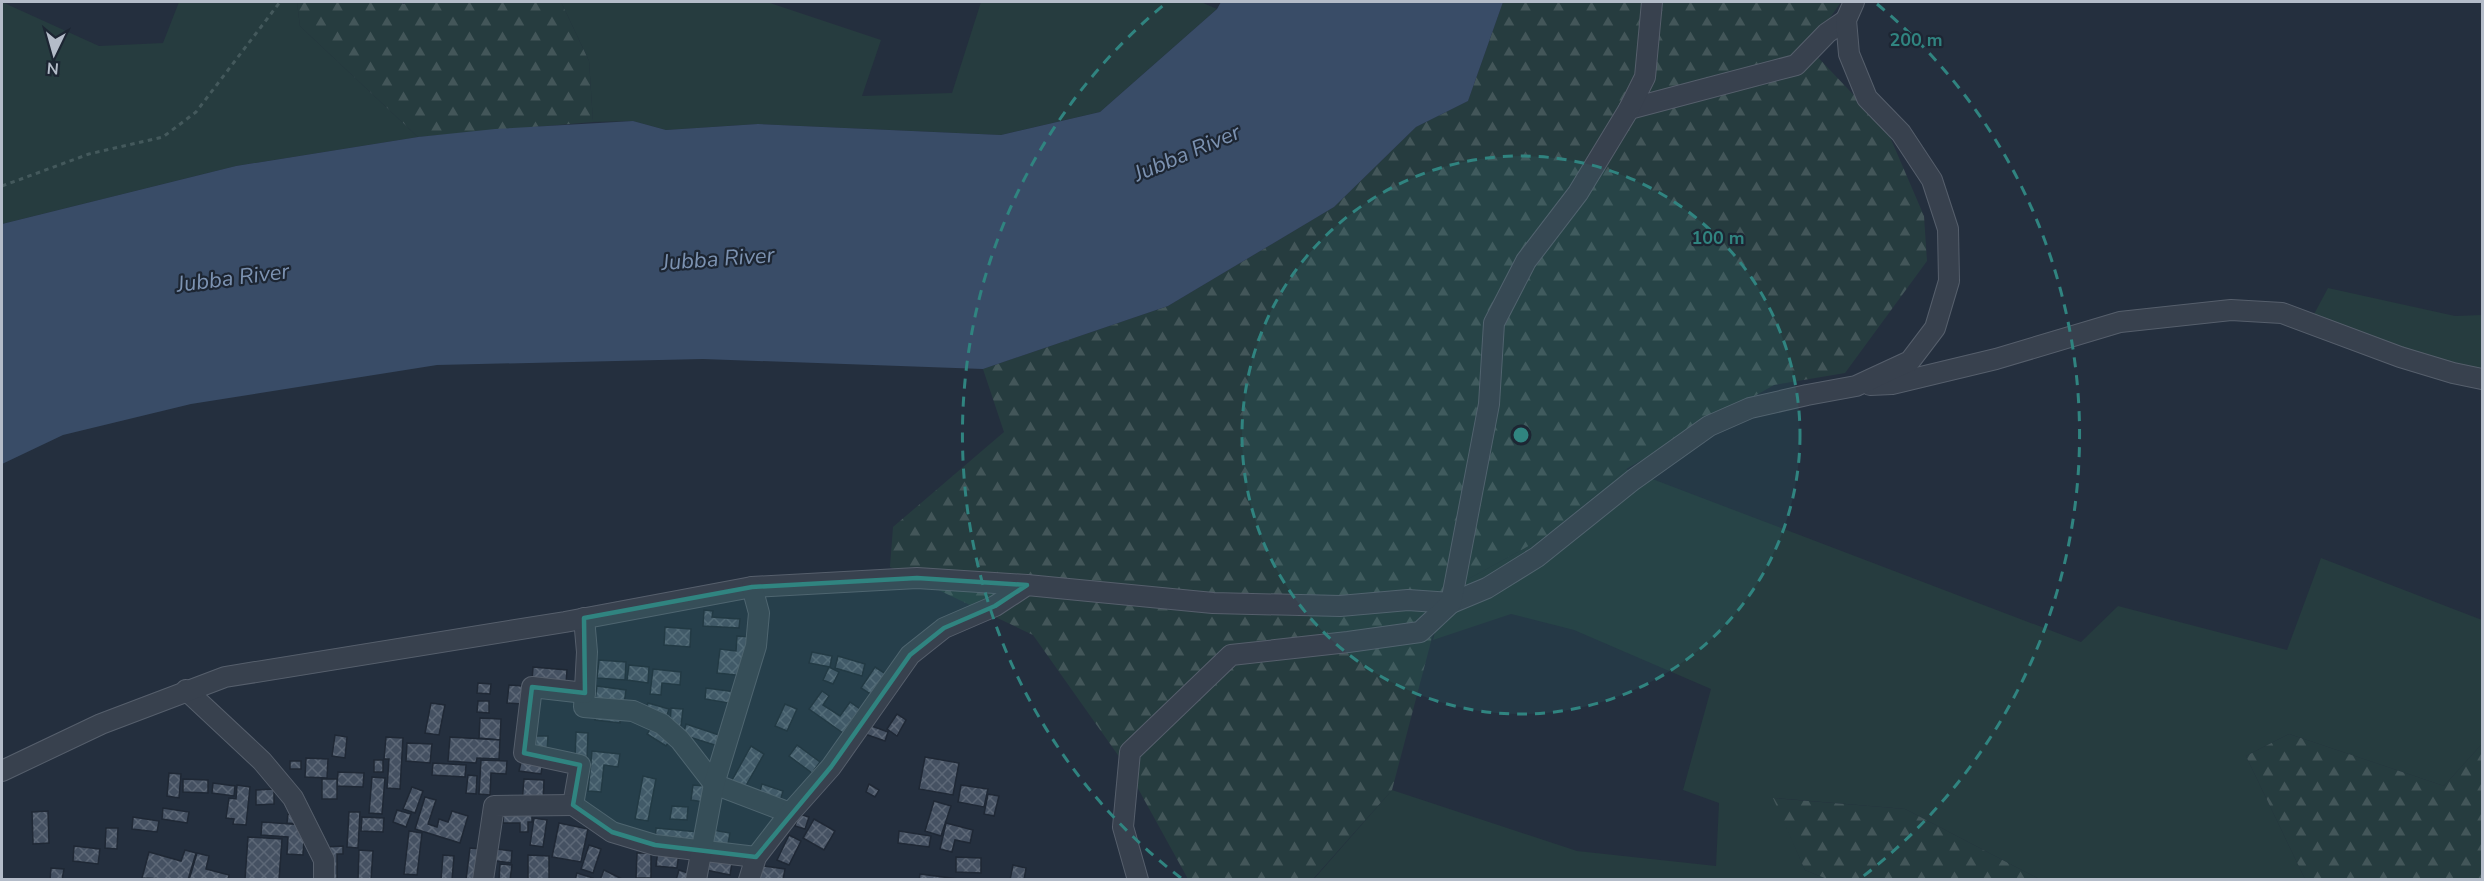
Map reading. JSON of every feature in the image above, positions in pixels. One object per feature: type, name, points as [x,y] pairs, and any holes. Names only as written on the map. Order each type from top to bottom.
[{"type":"street","points":[[1451,603],[1489,404],[1494,323],[1526,261],[1578,193],[1629,109],[1645,77],[1652,2]]},
{"type":"street","points":[[1854,2],[1846,20],[1849,54],[1867,98],[1901,133],[1932,180],[1948,229],[1949,240],[1949,281],[1935,328],[1910,362],[1856,387]]},
{"type":"street","points":[[1629,109],[1796,66],[1827,33],[1846,20]]},
{"type":"street","points":[[1138,879],[1123,827],[1130,752],[1182,699],[1231,655],[1420,632],[1451,603],[1487,588],[1537,557],[1633,480],[1708,426],[1750,408],[1807,395],[1892,384],[1973,364],[2120,322],[2230,310],[2282,313],[2400,357],[2482,379]]},
{"type":"street","points":[[2,771],[101,724],[225,677],[584,618],[752,587],[917,578],[1027,585],[1213,603],[1340,606],[1408,600],[1451,603]]},
{"type":"street","points":[[749,879],[756,857],[831,766],[910,656],[944,628],[995,606],[1027,585]]},
{"type":"street","points":[[696,879],[714,784],[756,646],[759,613],[752,587]]},
{"type":"street","points":[[584,618],[587,652],[584,707],[633,711],[672,731],[714,784],[790,813]]},
{"type":"street","points":[[573,805],[580,765],[524,753],[532,687],[585,693]]},
{"type":"street","points":[[186,690],[262,761],[292,798],[324,860],[324,879]]},
{"type":"street","points":[[483,879],[494,806],[573,805],[612,832],[655,845],[756,857]]},
{"type":"path","points":[[2,186],[89,154],[163,137],[196,112],[280,2]]},
{"type":"highlighted area","points":[[917,578],[1027,585],[995,606],[944,628],[910,655],[831,767],[756,857],[655,845],[612,832],[573,805],[580,765],[524,753],[532,687],[585,693],[584,618],[752,587]]},
{"type":"green space","points":[[2,2],[99,46],[163,43],[179,2],[297,2],[300,26],[418,137],[236,166],[2,224]]},
{"type":"green space","points":[[297,2],[398,2],[404,4],[407,2],[561,2],[589,61],[593,122],[418,137],[300,26]]},
{"type":"green space","points":[[561,2],[767,2],[881,40],[862,96],[952,93],[981,2],[1201,2],[1217,9],[1100,112],[1001,135],[758,124],[666,130],[633,121],[593,122],[589,61]]},
{"type":"green space","points":[[1503,2],[1841,2],[1809,48],[1887,130],[1924,216],[1927,261],[1845,373],[1774,385],[1626,469],[1549,535],[1444,592],[1392,790],[1313,879],[1188,879],[1125,765],[1033,635],[890,567],[893,527],[1004,432],[983,369],[1168,306],[1334,207],[1416,127],[1468,101]]},
{"type":"green space","points":[[2328,288],[2455,316],[2482,315],[2482,384],[2305,331]]},
{"type":"green space","points":[[1626,469],[2081,642],[2118,606],[2287,650],[2321,558],[2482,620],[2482,744],[2444,786],[2289,734],[2246,756],[2305,879],[2039,879],[1905,809],[1774,798],[1805,870],[1827,879],[1313,880],[1392,790],[1577,851],[1716,866],[1719,803],[1683,790],[1711,689],[1574,630],[1511,614],[1433,640],[1444,592],[1549,535]]},
{"type":"green space","points":[[2289,734],[2444,786],[2482,744],[2482,879],[2305,879],[2246,756]]},
{"type":"green space","points":[[1773,798],[1905,809],[2039,879],[1827,879],[1805,870]]},
{"type":"water","name":"Jubba River","points":[[1221,2],[1503,2],[1468,101],[1416,127],[1334,207],[1168,306],[983,369],[703,359],[437,365],[191,404],[63,435],[2,464],[2,224],[236,166],[418,137],[495,129],[633,121],[666,130],[758,124],[1001,135],[1100,112],[1217,9]]},
{"type":"building","points":[[704,610],[713,611],[712,617],[740,619],[739,628],[703,626]]},
{"type":"building","points":[[665,627],[691,629],[690,647],[664,645]]},
{"type":"building","points":[[737,636],[749,637],[745,676],[717,673],[720,649],[736,651]]},
{"type":"building","points":[[812,652],[832,656],[830,667],[809,663]]},
{"type":"building","points":[[838,656],[865,664],[862,676],[835,668]]},
{"type":"building","points":[[599,660],[626,662],[625,680],[597,678]]},
{"type":"building","points":[[629,665],[649,667],[648,683],[627,680]]},
{"type":"building","points":[[533,667],[567,670],[566,684],[532,681]]},
{"type":"building","points":[[829,667],[839,672],[833,684],[823,680]]},
{"type":"building","points":[[875,667],[886,674],[872,695],[861,688]]},
{"type":"building","points":[[653,669],[681,672],[680,685],[662,683],[661,695],[650,694]]},
{"type":"building","points":[[478,683],[491,684],[490,694],[477,693]]},
{"type":"building","points":[[509,685],[523,686],[522,704],[507,703]]},
{"type":"building","points":[[597,686],[626,690],[624,704],[595,700]]},
{"type":"building","points":[[706,688],[736,692],[734,704],[705,699]]},
{"type":"building","points":[[822,691],[829,696],[823,705],[840,716],[850,702],[860,709],[843,733],[809,709]]},
{"type":"building","points":[[478,701],[489,701],[489,713],[477,712]]},
{"type":"building","points":[[431,703],[445,705],[439,735],[425,733]]},
{"type":"building","points":[[648,703],[669,709],[665,721],[644,714]]},
{"type":"building","points":[[785,704],[797,709],[787,731],[775,726]]},
{"type":"building","points":[[671,708],[683,709],[681,726],[670,725]]},
{"type":"building","points":[[596,710],[620,712],[620,723],[595,720]]},
{"type":"building","points":[[897,714],[906,720],[897,736],[887,729]]},
{"type":"building","points":[[480,718],[501,719],[500,740],[479,738]]},
{"type":"building","points":[[655,722],[674,734],[666,746],[647,734]]},
{"type":"building","points":[[686,724],[725,737],[721,747],[683,735]]},
{"type":"building","points":[[869,725],[888,732],[885,741],[865,734]]},
{"type":"building","points":[[576,732],[588,733],[587,760],[575,759]]},
{"type":"building","points":[[335,735],[347,737],[345,758],[332,756]]},
{"type":"building","points":[[536,736],[548,736],[547,753],[535,752]]},
{"type":"building","points":[[386,737],[403,738],[400,789],[387,788],[389,759],[384,759]]},
{"type":"building","points":[[450,737],[500,740],[499,759],[477,758],[476,763],[448,761]]},
{"type":"building","points":[[407,743],[432,744],[430,763],[406,761]]},
{"type":"building","points":[[797,745],[820,762],[812,773],[789,756]]},
{"type":"building","points":[[751,746],[764,754],[744,789],[731,782]]},
{"type":"building","points":[[592,751],[620,754],[618,767],[604,765],[601,792],[588,791]]},
{"type":"building","points":[[925,757],[959,763],[953,795],[919,789]]},
{"type":"building","points":[[306,758],[328,759],[327,778],[305,777]]},
{"type":"building","points":[[522,758],[543,761],[541,774],[519,771]]},
{"type":"building","points":[[374,760],[383,760],[383,772],[374,772]]},
{"type":"building","points":[[481,760],[507,761],[506,774],[491,773],[490,795],[479,794]]},
{"type":"building","points":[[290,761],[301,761],[301,769],[290,769]]},
{"type":"building","points":[[433,763],[466,765],[465,777],[432,775]]},
{"type":"building","points":[[338,772],[364,773],[363,787],[337,786]]},
{"type":"building","points":[[169,773],[181,774],[179,798],[167,796]]},
{"type":"building","points":[[468,775],[477,776],[476,794],[466,793]]},
{"type":"building","points":[[643,776],[656,779],[648,821],[635,819]]},
{"type":"building","points":[[372,777],[385,778],[382,814],[369,813]]},
{"type":"building","points":[[183,779],[208,780],[208,793],[183,792]]},
{"type":"building","points":[[322,779],[337,779],[337,799],[322,799]]},
{"type":"building","points":[[524,779],[544,780],[543,804],[522,803]]},
{"type":"building","points":[[213,783],[235,786],[234,796],[212,793]]},
{"type":"building","points":[[762,784],[783,791],[779,805],[758,798]]},
{"type":"building","points":[[869,784],[879,790],[875,797],[866,792]]},
{"type":"building","points":[[237,785],[250,787],[246,825],[233,824],[234,819],[226,818],[229,798],[236,799]]},
{"type":"building","points":[[693,785],[706,786],[704,802],[691,800]]},
{"type":"building","points":[[961,785],[988,789],[984,807],[958,802]]},
{"type":"building","points":[[412,787],[423,791],[415,813],[403,809]]},
{"type":"building","points":[[274,789],[274,804],[256,805],[256,790]]},
{"type":"building","points":[[988,794],[999,796],[994,816],[984,814]]},
{"type":"building","points":[[425,797],[436,800],[428,824],[437,827],[439,819],[448,822],[452,811],[468,816],[460,843],[415,829]]},
{"type":"building","points":[[934,801],[951,806],[941,836],[925,831]]},
{"type":"building","points":[[672,806],[688,807],[687,820],[670,819]]},
{"type":"building","points":[[163,808],[189,812],[187,823],[162,819]]},
{"type":"building","points":[[504,808],[532,808],[532,822],[528,822],[528,832],[520,832],[520,823],[503,823]]},
{"type":"building","points":[[397,810],[411,814],[406,827],[393,822]]},
{"type":"building","points":[[48,811],[49,843],[33,844],[32,812]]},
{"type":"building","points":[[349,812],[360,812],[358,848],[347,847]]},
{"type":"building","points":[[288,814],[300,815],[300,824],[287,823]]},
{"type":"building","points":[[799,814],[809,817],[805,829],[795,826]]},
{"type":"building","points":[[133,817],[159,821],[157,832],[132,829]]},
{"type":"building","points":[[362,817],[384,818],[383,832],[361,831]]},
{"type":"building","points":[[534,818],[547,820],[543,847],[530,845]]},
{"type":"building","points":[[814,819],[835,831],[824,850],[803,838]]},
{"type":"building","points":[[262,822],[305,825],[303,855],[287,854],[288,837],[261,835]]},
{"type":"building","points":[[559,823],[588,829],[581,862],[552,857]]},
{"type":"building","points":[[946,823],[973,830],[970,843],[955,840],[952,852],[940,849]]},
{"type":"building","points":[[106,828],[118,828],[117,849],[105,848]]},
{"type":"building","points":[[656,828],[699,832],[698,846],[655,842]]},
{"type":"building","points":[[707,829],[730,833],[727,850],[705,847]]},
{"type":"building","points":[[409,831],[422,833],[417,875],[404,874]]},
{"type":"building","points":[[899,831],[931,836],[929,847],[898,843]]},
{"type":"building","points":[[789,835],[801,841],[789,865],[777,860]]},
{"type":"building","points":[[248,837],[282,839],[279,880],[245,879]]},
{"type":"building","points":[[589,845],[601,849],[593,873],[581,869]]},
{"type":"building","points":[[74,846],[100,849],[98,864],[73,861]]},
{"type":"building","points":[[343,846],[343,854],[337,854],[337,879],[327,879],[326,847]]},
{"type":"building","points":[[470,848],[482,849],[478,880],[466,880]]},
{"type":"building","points":[[489,848],[512,851],[511,863],[488,860]]},
{"type":"building","points":[[185,850],[196,853],[188,880],[142,878],[149,852],[181,861]]},
{"type":"building","points":[[359,850],[373,851],[371,880],[358,880]]},
{"type":"building","points":[[658,850],[679,853],[677,868],[656,866]]},
{"type":"building","points":[[197,853],[209,856],[206,869],[229,875],[228,880],[189,880]]},
{"type":"building","points":[[637,853],[651,853],[651,878],[636,878]]},
{"type":"building","points":[[443,855],[454,856],[452,880],[441,880]]},
{"type":"building","points":[[528,855],[549,856],[549,880],[528,880]]},
{"type":"building","points":[[956,857],[981,858],[981,873],[956,872]]},
{"type":"building","points":[[708,859],[732,863],[730,875],[706,870]]},
{"type":"building","points":[[500,864],[512,865],[510,880],[499,880]]},
{"type":"building","points":[[757,865],[785,869],[783,880],[755,880]]},
{"type":"building","points":[[1013,865],[1026,868],[1024,880],[1010,880]]},
{"type":"building","points":[[51,868],[64,869],[62,880],[50,880]]},
{"type":"building","points":[[604,870],[624,880],[600,880]]},
{"type":"building","points":[[679,870],[691,874],[689,880],[676,880]]},
{"type":"building","points":[[577,873],[593,878],[593,880],[575,880]]},
{"type":"building","points":[[920,874],[958,879],[958,880],[919,880]]}]
